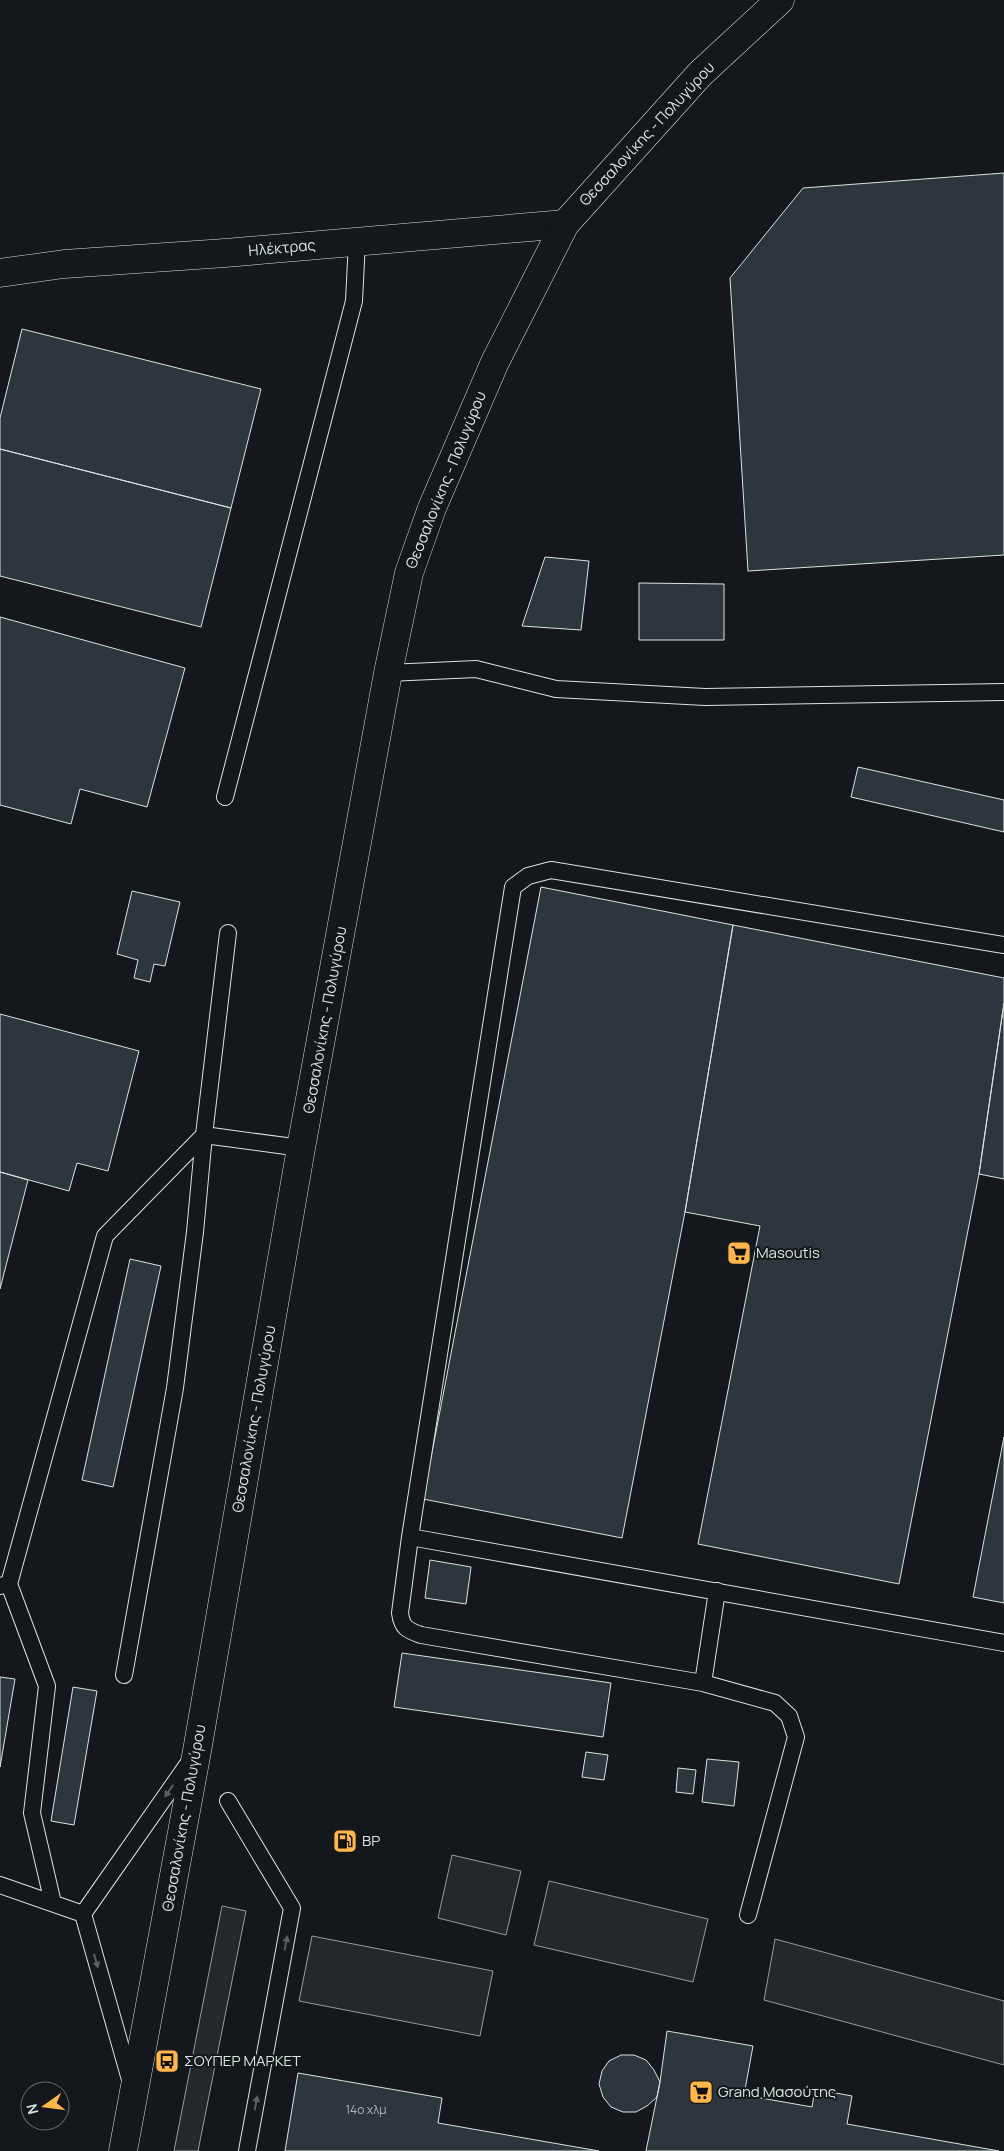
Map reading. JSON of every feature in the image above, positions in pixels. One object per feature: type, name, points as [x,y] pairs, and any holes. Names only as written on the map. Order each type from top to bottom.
[{"type":"main road","name":"Θεσσαλονίκης - Πολυγύρου","points":[[122,2151],[197,1751],[301,1148],[388,673],[409,573],[432,508],[495,362],[565,224],[700,74],[780,0]]},
{"type":"main road","name":"Ηλέκτρας","points":[[0,273],[64,264],[225,253],[565,224]]},
{"type":"lane","points":[[225,797],[354,301],[357,241]]},
{"type":"lane","points":[[388,673],[476,669],[556,689],[705,697],[1004,692]]},
{"type":"lane","points":[[748,1915],[796,1737],[788,1716],[775,1703],[703,1683],[430,1637],[406,1630],[401,1624],[400,1613],[410,1537],[513,887],[528,876],[551,870],[1004,945]]},
{"type":"lane","points":[[124,1675],[175,1388],[195,1232],[204,1134],[228,933]]},
{"type":"lane","points":[[204,1134],[301,1148]]},
{"type":"lane","points":[[53,1904],[32,1813],[47,1686],[4,1585],[106,1236],[204,1134]]},
{"type":"lane","points":[[410,1537],[1004,1643]]},
{"type":"lane","points":[[703,1683],[717,1591]]},
{"type":"lane","points":[[83,1914],[197,1751]]},
{"type":"lane","points":[[228,1801],[292,1908],[247,2151]]},
{"type":"lane","points":[[0,1885],[83,1914]]},
{"type":"lane","points":[[83,1914],[134,2091]]},
{"type":"shaded area","points":[[452,1855],[521,1871],[506,1935],[438,1918]]},
{"type":"shaded area","points":[[549,1881],[708,1919],[693,1982],[534,1945]]},
{"type":"shaded area","points":[[222,1906],[246,1911],[198,2151],[174,2151]]},
{"type":"shaded area","points":[[312,1936],[493,1971],[480,2036],[299,2001]]},
{"type":"shaded area","points":[[775,1939],[1004,2001],[1004,2065],[764,2000]]},
{"type":"building","points":[[1004,173],[1004,555],[748,571],[730,278],[803,188]]},
{"type":"building","points":[[22,329],[261,389],[231,508],[0,449],[0,418]]},
{"type":"building","points":[[0,449],[231,508],[201,627],[0,576]]},
{"type":"building","points":[[545,557],[589,561],[581,630],[522,626]]},
{"type":"building","points":[[639,583],[724,584],[724,640],[639,640]]},
{"type":"building","points":[[0,617],[185,668],[147,807],[80,789],[71,824],[0,805]]},
{"type":"building","points":[[858,767],[1004,800],[1004,832],[851,797]]},
{"type":"building","points":[[541,887],[733,925],[685,1212],[622,1538],[423,1499]]},
{"type":"building","points":[[132,891],[180,902],[165,966],[154,964],[150,982],[134,978],[138,960],[117,954]]},
{"type":"building","points":[[733,925],[1004,978],[1004,1003],[979,1174],[899,1584],[698,1544],[760,1226],[685,1212]]},
{"type":"building","points":[[1004,1003],[1004,1179],[979,1174]]},
{"type":"building","points":[[0,1014],[139,1051],[108,1171],[77,1163],[69,1191],[0,1172]]},
{"type":"building","points":[[0,1172],[28,1180],[0,1289]]},
{"type":"building","points":[[130,1259],[161,1266],[113,1487],[82,1480]]},
{"type":"building","points":[[1004,1437],[1004,1603],[973,1597]]},
{"type":"building","points":[[430,1560],[471,1567],[466,1604],[425,1598]]},
{"type":"building","points":[[402,1653],[611,1683],[603,1737],[394,1707]]},
{"type":"building","points":[[0,1677],[15,1679],[0,1767]]},
{"type":"building","points":[[73,1687],[97,1691],[74,1825],[51,1821]]},
{"type":"building","points":[[586,1752],[608,1755],[604,1780],[582,1777]]},
{"type":"building","points":[[707,1759],[739,1762],[734,1806],[702,1802]]},
{"type":"building","points":[[678,1768],[696,1770],[693,1794],[676,1792]]},
{"type":"building","name":"Grand Μασούτης","points":[[667,2031],[753,2046],[744,2095],[812,2107],[815,2089],[852,2096],[847,2124],[999,2151],[646,2151],[660,2082]]},
{"type":"building","points":[[621,2055],[634,2055],[646,2060],[660,2082],[657,2097],[647,2106],[636,2112],[623,2112],[611,2107],[603,2097],[599,2084],[602,2071],[609,2061]]},
{"type":"building","points":[[298,2073],[442,2098],[438,2123],[599,2151],[285,2151]]},
{"type":"place","name":"Masoutis","points":[[739,1253]]},
{"type":"place","name":"BP","points":[[345,1841]]},
{"type":"place","name":"ΣΟΥΠΕΡ ΜΑΡΚΕΤ","points":[[167,2061]]},
{"type":"place","name":"Grand Μασούτης","points":[[701,2092]]}]
